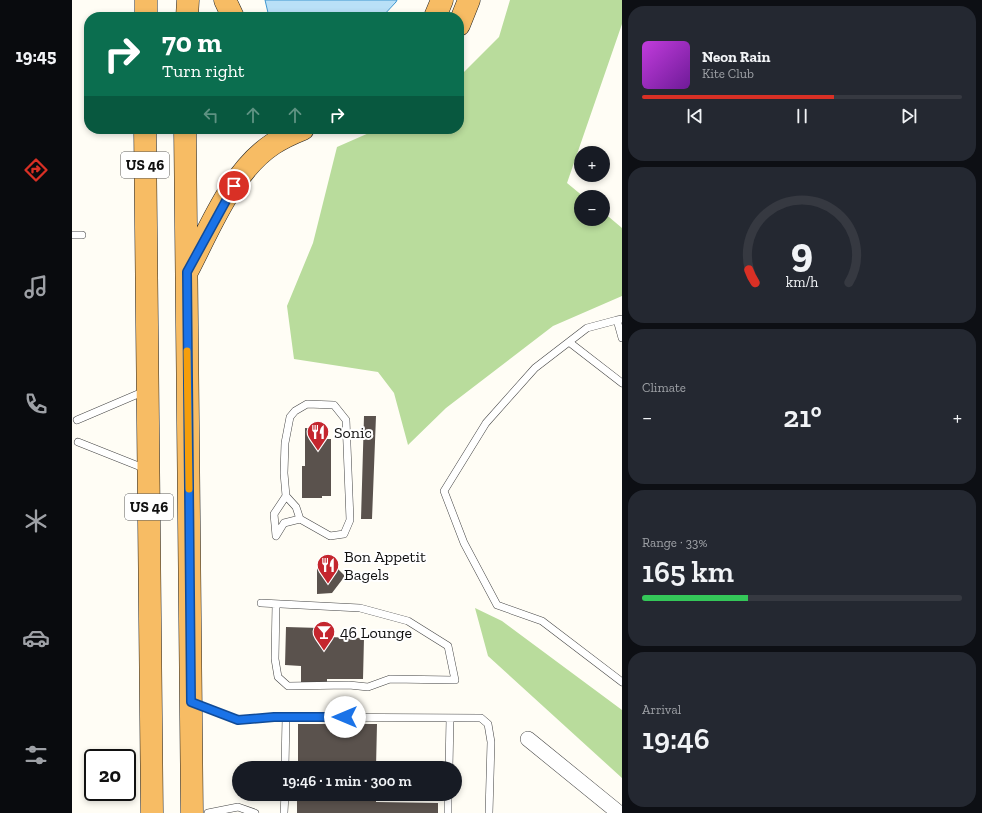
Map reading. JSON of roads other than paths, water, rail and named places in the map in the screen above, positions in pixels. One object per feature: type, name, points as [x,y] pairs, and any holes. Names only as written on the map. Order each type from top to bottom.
[{"type":"highway","points":[[187,12],[188,0]]},
{"type":"highway","points":[[225,0],[230,12]]},
{"type":"highway","points":[[437,12],[442,0]]},
{"type":"highway","points":[[464,12],[469,0]]},
{"type":"highway","name":"US 46","points":[[145,134],[152,813]]},
{"type":"highway","name":"US 46","points":[[185,134],[192,813]]},
{"type":"highway","points":[[187,272],[220,209],[246,169],[260,154],[273,144],[293,134]]},
{"type":"street","points":[[528,739],[619,813]]},
{"type":"lane","points":[[72,236],[82,235]]},
{"type":"lane","points":[[622,338],[619,320],[587,328],[535,368],[486,424],[444,491],[464,543],[497,605],[542,621],[622,682]]},
{"type":"lane","points":[[569,342],[622,383]]},
{"type":"lane","points":[[77,420],[147,390]]},
{"type":"lane","points":[[307,404],[334,405],[346,420],[350,520],[344,534],[330,536],[300,519],[296,507],[286,496],[284,473],[285,443],[290,417],[295,411],[307,404]]},
{"type":"lane","points":[[78,442],[149,470]]},
{"type":"lane","points":[[286,496],[274,514],[276,536],[284,523],[300,519]]},
{"type":"lane","points":[[261,603],[360,608],[408,621],[448,646],[455,680],[390,679],[368,687],[349,685],[288,686],[278,677],[275,659],[276,604]]},
{"type":"lane","points":[[191,702],[238,720],[286,717],[481,718],[488,724],[491,742],[489,813]]},
{"type":"lane","points":[[285,761],[286,717]]},
{"type":"lane","points":[[449,761],[450,718]]},
{"type":"lane","points":[[284,813],[285,801]]},
{"type":"lane","points":[[448,801],[448,813]]},
{"type":"lane","points":[[208,813],[238,807],[255,813]]},
{"type":"water","points":[[265,0],[397,0],[387,12],[268,12]]},
{"type":"place","name":"Sonic","points":[[318,452]]},
{"type":"place","name":"Bon Appetit Bagels","points":[[328,584]]},
{"type":"place","name":"46 Lounge","points":[[324,652]]}]
